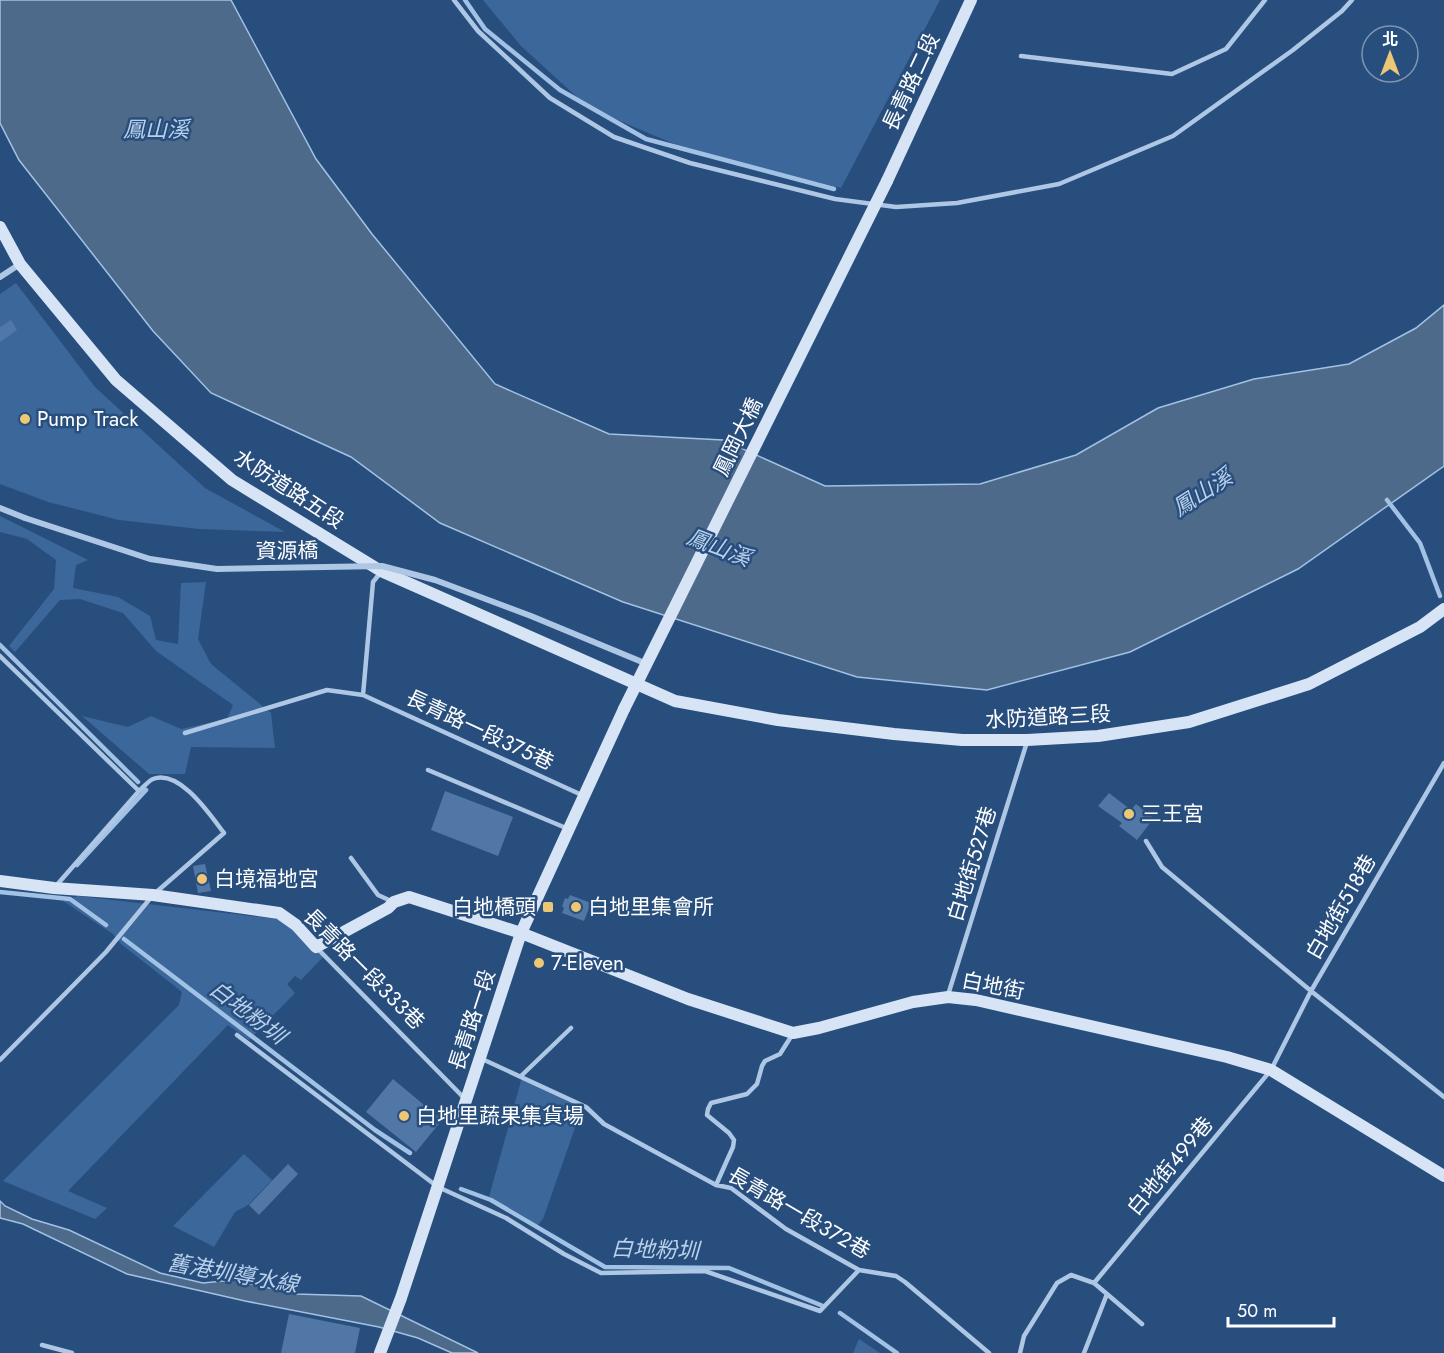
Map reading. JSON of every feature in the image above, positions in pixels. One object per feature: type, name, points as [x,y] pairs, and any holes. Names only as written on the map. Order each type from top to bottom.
[{"type":"street","name":"長青路二段","points":[[887,181],[971,0]]},
{"type":"street","name":"鳳岡大橋","points":[[624,709],[887,181]]},
{"type":"street","name":"水防道路五段","points":[[0,227],[20,264],[116,380],[232,480],[381,571],[634,683]]},
{"type":"street","points":[[0,277],[20,264]]},
{"type":"street","name":"資源橋","points":[[0,508],[150,559],[217,569],[382,566],[435,580],[531,616],[647,664]]},
{"type":"street","name":"水防道路三段","points":[[634,683],[675,701],[778,720],[894,735],[962,740],[1027,740],[1098,736],[1189,722],[1309,684],[1420,627],[1444,609]]},
{"type":"street","name":"長青路一段","points":[[380,1353],[401,1298],[521,933],[624,709]]},
{"type":"street","name":"長青路一段333巷","points":[[0,882],[153,895],[279,913],[296,925],[316,947]]},
{"type":"street","name":"白地街","points":[[394,902],[409,897],[521,933],[688,999],[793,1033],[913,1002],[948,997],[987,1003],[1227,1057],[1271,1070],[1444,1176]]},
{"type":"street","points":[[316,947],[388,908],[394,902]]},
{"type":"lane","points":[[454,0],[478,32],[550,98],[614,136],[712,169],[835,199],[896,207],[957,204],[1059,184],[1173,136],[1293,50],[1342,11],[1352,0]]},
{"type":"lane","points":[[1021,56],[1172,74],[1226,49],[1265,0]]},
{"type":"lane","points":[[363,695],[373,582],[381,571]]},
{"type":"lane","points":[[0,656],[139,791]]},
{"type":"lane","name":"長青路一段375巷","points":[[185,733],[327,690],[363,695],[584,796]]},
{"type":"lane","name":"白地街527巷","points":[[948,997],[1027,740]]},
{"type":"lane","name":"白地街518巷","points":[[1271,1070],[1311,991],[1444,763]]},
{"type":"lane","points":[[428,770],[569,829]]},
{"type":"lane","points":[[0,1060],[106,952],[153,895],[224,833],[186,787],[164,778],[152,780],[139,791],[54,888]]},
{"type":"lane","points":[[1146,841],[1162,867],[1311,991],[1444,1097]]},
{"type":"lane","points":[[351,858],[378,895],[394,902]]},
{"type":"lane","name":"長青路一段333巷","points":[[316,947],[466,1100]]},
{"type":"lane","points":[[521,1076],[571,1028]]},
{"type":"lane","points":[[716,1185],[734,1140],[707,1115],[711,1103],[747,1094],[757,1084],[765,1061],[780,1054],[793,1033]]},
{"type":"lane","points":[[237,1035],[438,1187],[506,1218],[564,1254],[601,1273],[705,1271],[820,1311],[859,1270]]},
{"type":"lane","name":"長青路一段372巷","points":[[480,1058],[586,1107],[604,1124],[716,1185],[731,1188],[786,1229],[859,1270],[896,1276],[989,1353]]},
{"type":"lane","name":"白地街499巷","points":[[1094,1283],[1271,1070]]},
{"type":"lane","points":[[1020,1353],[1024,1336],[1057,1283],[1071,1275],[1094,1283],[1142,1324]]},
{"type":"lane","points":[[1084,1353],[1107,1294]]},
{"type":"lane","points":[[42,1345],[72,1353]]},
{"type":"shaded area","points":[[483,0],[940,0],[841,188],[691,151],[589,108],[521,46]]},
{"type":"shaded area","points":[[16,283],[95,387],[205,488],[285,532],[199,529],[119,520],[48,502],[0,484],[0,294]]},
{"type":"shaded area","points":[[0,516],[88,560],[76,565],[73,588],[118,597],[150,616],[156,640],[178,644],[181,583],[206,582],[198,639],[211,664],[271,713],[275,748],[191,747],[185,774],[149,774],[82,716],[128,727],[151,716],[181,729],[227,719],[233,705],[156,651],[123,613],[80,599],[60,600],[15,652],[9,646],[54,589],[56,560],[27,539],[0,532]]},
{"type":"shaded area","points":[[78,896],[287,920],[325,955],[301,980],[295,976],[287,984],[295,993],[249,1040],[228,1025],[68,1191],[107,1208],[95,1219],[3,1181],[179,1005],[182,992],[121,944],[113,934],[63,901]]},
{"type":"shaded area","points":[[522,1077],[583,1105],[543,1219],[537,1226],[489,1197]]},
{"type":"shaded area","points":[[244,1154],[272,1180],[248,1205],[235,1212],[214,1247],[173,1226]]},
{"type":"shaded area","points":[[859,1339],[880,1353],[853,1353]]},
{"type":"water","name":"鳳山溪","points":[[0,0],[231,0],[316,159],[372,234],[495,384],[609,434],[723,440],[825,486],[980,484],[1076,455],[1158,408],[1254,379],[1349,364],[1416,328],[1444,305],[1444,466],[1298,569],[1130,652],[987,690],[857,677],[623,602],[440,523],[351,457],[211,393],[153,331],[19,160],[0,123]]},
{"type":"water","points":[[0,1201],[5,1206],[32,1219],[69,1230],[160,1273],[203,1283],[233,1280],[296,1294],[361,1296],[478,1353],[452,1353],[418,1338],[379,1327],[245,1301],[127,1274],[23,1224],[0,1218]]},
{"type":"building","points":[[11,320],[17,330],[0,342],[0,327]]},
{"type":"building","points":[[445,791],[513,817],[498,856],[431,830]]},
{"type":"building","name":"三王宮","points":[[1109,793],[1131,810],[1136,804],[1154,818],[1137,840],[1119,826],[1122,823],[1098,806]]},
{"type":"building","name":"白境福地宮","points":[[205,864],[211,891],[198,893],[193,866]]},
{"type":"building","name":"白地里集會所","points":[[570,895],[591,903],[584,921],[562,913],[565,898],[568,899]]},
{"type":"building","name":"白地里蔬果集貨場","points":[[393,1079],[442,1120],[416,1152],[366,1112]]},
{"type":"building","points":[[288,1164],[298,1174],[259,1215],[249,1205]]},
{"type":"building","points":[[289,1314],[360,1328],[355,1353],[281,1353]]},
{"type":"waterway","points":[[465,0],[485,29],[560,90],[646,139],[834,189]]},
{"type":"waterway","points":[[1387,500],[1420,543],[1440,596]]},
{"type":"waterway","name":"白地粉圳","points":[[0,645],[138,782]]},
{"type":"waterway","name":"白地粉圳","points":[[77,865],[146,790]]},
{"type":"waterway","name":"白地粉圳","points":[[0,892],[70,899],[106,925]]},
{"type":"waterway","name":"白地粉圳","points":[[124,939],[375,1130],[410,1153]]},
{"type":"waterway","name":"白地粉圳","points":[[461,1189],[491,1200],[605,1267],[729,1268],[823,1306]]},
{"type":"waterway","name":"白地粉圳","points":[[840,1313],[897,1353]]},
{"type":"place","name":"Pump Track","points":[[25,419]]},
{"type":"place","name":"三王宮","points":[[1129,814]]},
{"type":"place","name":"白境福地宮","points":[[202,879]]},
{"type":"place","name":"白地橋頭","points":[[548,907]]},
{"type":"place","name":"白地里集會所","points":[[576,907]]},
{"type":"place","name":"7-Eleven","points":[[539,963]]},
{"type":"place","name":"白地里蔬果集貨場","points":[[404,1116]]},
{"type":"water label","name":"舊港圳導水線","points":[[233,1273]]}]
